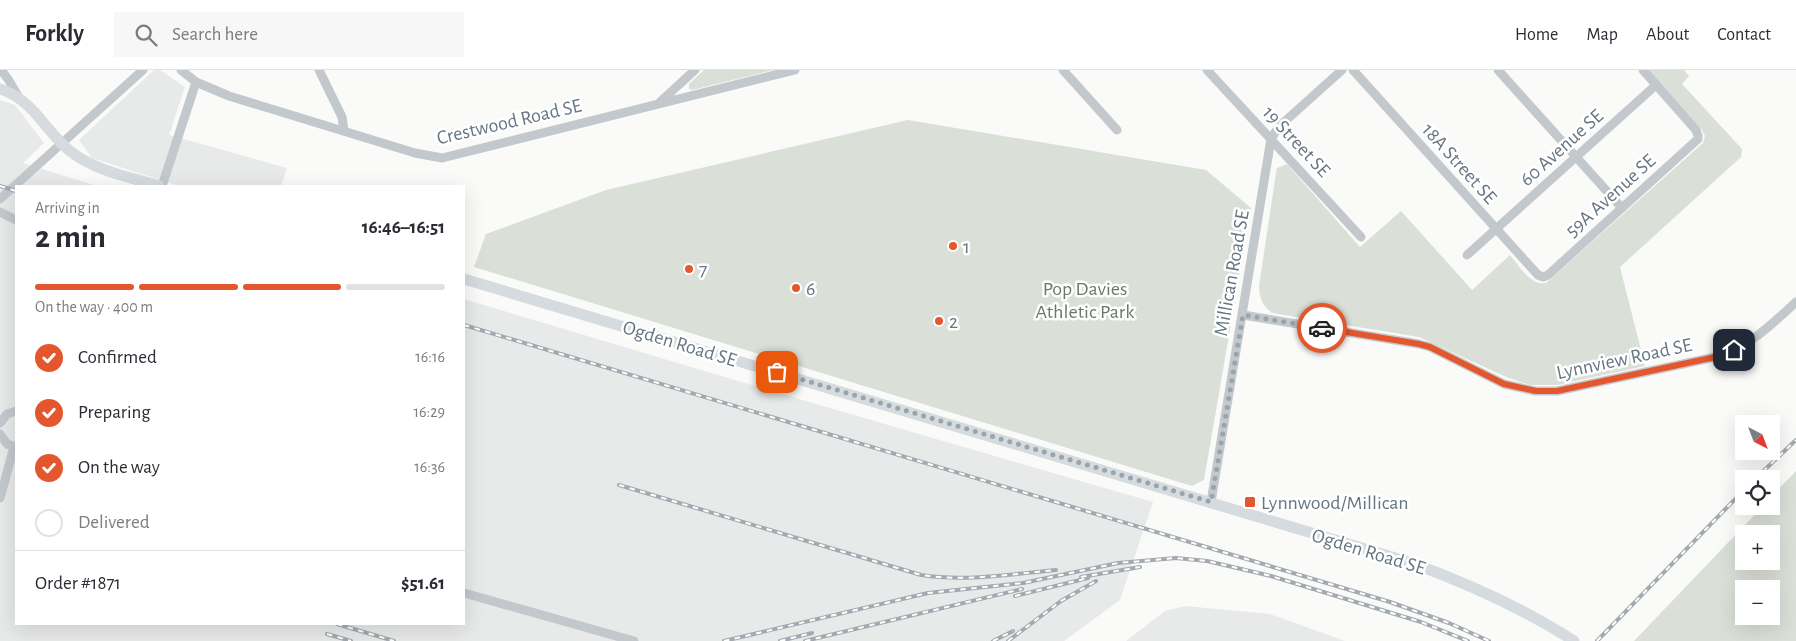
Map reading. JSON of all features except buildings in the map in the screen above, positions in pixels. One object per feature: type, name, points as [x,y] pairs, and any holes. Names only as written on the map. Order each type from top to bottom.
[{"type":"street","points":[[1,70],[18,96],[62,143],[77,156],[96,165],[158,185]]},
{"type":"street","points":[[16,185],[143,70]]},
{"type":"street","name":"Crestwood Road SE","points":[[181,70],[196,82],[229,96],[415,153],[442,158],[795,70]]},
{"type":"street","points":[[319,70],[342,117],[344,131]]},
{"type":"street","points":[[658,104],[695,70]]},
{"type":"street","points":[[1063,70],[1117,130]]},
{"type":"street","name":"19 Street SE","points":[[1207,70],[1361,237]]},
{"type":"street","points":[[1271,139],[1283,123],[1342,70]]},
{"type":"street","name":"18A Street SE","points":[[1352,70],[1542,278]]},
{"type":"street","points":[[1498,70],[1622,208]]},
{"type":"street","points":[[1643,70],[1656,85]]},
{"type":"street","points":[[161,185],[196,82]]},
{"type":"street","name":"60 Avenue SE","points":[[1467,255],[1656,85]]},
{"type":"street","name":"59A Avenue SE","points":[[1542,278],[1548,275],[1696,142],[1698,136],[1696,130],[1656,85]]},
{"type":"street","points":[[0,89],[18,96]]},
{"type":"street","name":"Millican Road SE","points":[[1211,502],[1271,139]]},
{"type":"street","points":[[0,199],[15,185]]},
{"type":"street","points":[[0,212],[15,220]]},
{"type":"street","name":"Ogden Road SE","points":[[465,279],[1412,563],[1451,577],[1499,598],[1574,641]]},
{"type":"street","name":"Lynnview Road SE","points":[[1243,315],[1419,344],[1430,347],[1504,384],[1536,391],[1557,391],[1720,356],[1742,347],[1754,339],[1796,302]]},
{"type":"street","points":[[0,423],[7,414],[15,411]]},
{"type":"street","points":[[0,434],[7,444],[15,447],[0,498]]},
{"type":"street","points":[[465,592],[634,641]]},
{"type":"shaded area","points":[[154,70],[160,70],[185,87],[169,135],[287,168],[281,185],[176,185],[92,158],[79,140]]},
{"type":"shaded area","points":[[0,100],[15,105],[44,143],[23,163],[94,185],[15,185],[15,625],[465,625],[465,299],[1153,502],[1120,600],[1064,641],[0,641]]},
{"type":"shaded area","points":[[1185,606],[1270,614],[1345,641],[1126,641],[1165,611]]},
{"type":"green space","points":[[704,70],[773,70],[692,90],[689,89],[689,84]]},
{"type":"green space","points":[[1648,70],[1684,70],[1689,76],[1682,84],[1742,149],[1741,157],[1620,267],[1645,366],[1557,385],[1530,385],[1506,377],[1419,337],[1272,313],[1264,304],[1259,286],[1276,173],[1277,168],[1287,164],[1360,247],[1401,211],[1472,290],[1510,255],[1530,278],[1546,283],[1703,143],[1705,136],[1702,130]]},
{"type":"green space","name":"Pop Davies Athletic Park","points":[[908,120],[1206,170],[1251,208],[1204,480],[1192,486],[474,267],[486,234],[606,190]]},
{"type":"green space","points":[[1796,471],[1796,641],[1634,641],[1735,535],[1735,570],[1780,570],[1780,525],[1745,525],[1754,515],[1780,515],[1780,488]]},
{"type":"railway","points":[[0,186],[15,191]]},
{"type":"railway","points":[[465,325],[1390,602],[1449,623],[1489,641]]},
{"type":"railway","points":[[1764,470],[1796,440]]},
{"type":"railway","points":[[619,485],[921,575],[972,578],[1056,570]]},
{"type":"railway","points":[[1597,641],[1735,499]]},
{"type":"railway","points":[[724,641],[928,593],[1023,583],[1118,563],[1176,558],[1207,561],[1271,576],[1421,622],[1468,641]]},
{"type":"railway","points":[[1081,577],[1140,567]]},
{"type":"railway","points":[[1015,596],[1088,578]]},
{"type":"railway","points":[[1008,641],[1061,601],[1096,581]]},
{"type":"railway","points":[[805,641],[1022,589]]},
{"type":"railway","points":[[340,625],[394,641]]},
{"type":"railway","points":[[993,641],[1013,631]]},
{"type":"railway","points":[[780,641],[812,633]]},
{"type":"railway","points":[[327,634],[351,641]]},
{"type":"way so far","points":[[777,372],[1211,502],[1243,315],[1322,328]]},
{"type":"place","name":"1","points":[[953,246]]},
{"type":"place","name":"7","points":[[689,269]]},
{"type":"place","name":"6","points":[[796,288]]},
{"type":"place","name":"2","points":[[939,321]]},
{"type":"place","name":"Lynnwood/Millican","points":[[1250,502]]},
{"type":"route","points":[[1322,328],[1430,347],[1504,384],[1536,391],[1557,391],[1720,356],[1734,350]]}]
